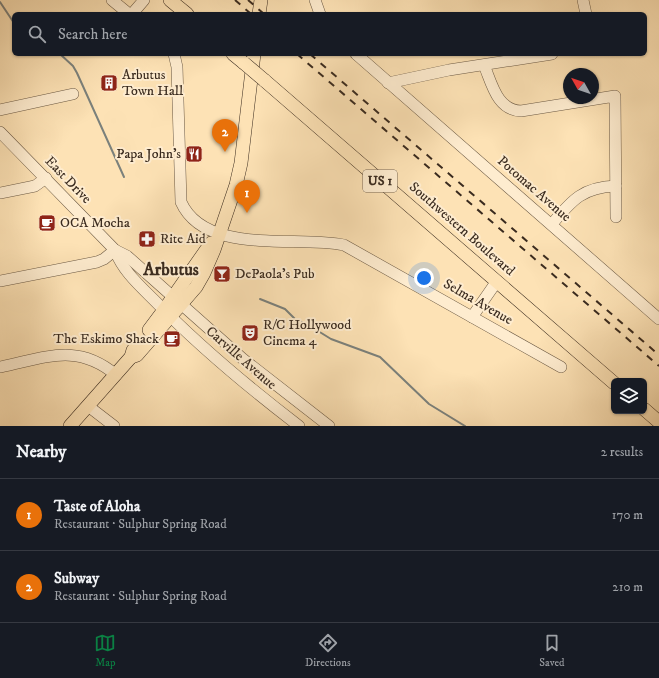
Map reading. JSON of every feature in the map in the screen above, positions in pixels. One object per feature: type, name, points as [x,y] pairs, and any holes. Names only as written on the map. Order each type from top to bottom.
[{"type":"main road","points":[[170,0],[185,12]]},
{"type":"main road","points":[[259,12],[260,0]]},
{"type":"main road","name":"Southwestern Boulevard","points":[[235,56],[611,380]]},
{"type":"main road","points":[[70,426],[131,357],[137,355],[177,302],[218,233],[236,184],[241,162],[254,56]]},
{"type":"main road","points":[[647,412],[659,422]]},
{"type":"street","points":[[112,0],[127,12]]},
{"type":"street","points":[[134,12],[144,0]]},
{"type":"street","points":[[315,0],[319,12]]},
{"type":"street","points":[[583,0],[586,12]]},
{"type":"street","name":"Selma Avenue","points":[[175,56],[178,66],[181,202],[185,211],[197,224],[218,233],[246,239],[320,242],[344,245],[561,367]]},
{"type":"street","name":"Potomac Avenue","points":[[358,56],[659,319]]},
{"type":"street","points":[[388,82],[540,56]]},
{"type":"street","points":[[484,65],[498,99],[503,105],[513,110],[521,111],[615,96],[616,216]]},
{"type":"street","points":[[0,110],[73,94]]},
{"type":"street","name":"East Drive","points":[[0,132],[115,250],[127,256],[243,359],[329,426]]},
{"type":"street","points":[[0,194],[35,186],[46,178]]},
{"type":"street","points":[[552,224],[567,206],[582,194],[603,186],[616,186]]},
{"type":"street","points":[[0,281],[97,262],[104,259],[115,250]]},
{"type":"street","name":"East Drive","points":[[115,250],[119,260],[168,314]]},
{"type":"street","points":[[472,317],[497,281]]},
{"type":"street","name":"Carville Avenue","points":[[168,314],[298,426]]},
{"type":"street","points":[[0,367],[48,357],[74,354],[95,360],[116,375]]},
{"type":"street","points":[[88,406],[114,426]]},
{"type":"waterway","points":[[0,2],[12,20]]},
{"type":"waterway","points":[[62,56],[73,66],[77,73],[124,177]]},
{"type":"waterway","points":[[260,299],[285,309],[295,319],[331,339],[380,357],[429,404],[465,426]]},
{"type":"railway","points":[[235,0],[249,12]]},
{"type":"railway","points":[[248,0],[262,12]]},
{"type":"railway","points":[[299,56],[659,366]]},
{"type":"railway","points":[[312,56],[659,355]]},
{"type":"place","name":"Arbutus Town Hall","points":[[109,83]]},
{"type":"place","name":"Subway","points":[[225,152]]},
{"type":"place","name":"Papa John's","points":[[194,154]]},
{"type":"place","name":"Taste of Aloha","points":[[247,213]]},
{"type":"place","name":"OCA Mocha","points":[[47,223]]},
{"type":"place","name":"Rite Aid","points":[[147,239]]},
{"type":"place","name":"DePaola's Pub","points":[[222,274]]},
{"type":"place","name":"R/C Hollywood Cinema 4","points":[[250,333]]},
{"type":"place","name":"The Eskimo Shack","points":[[172,339]]},
{"type":"district","name":"Arbutus","points":[[171,270]]}]
